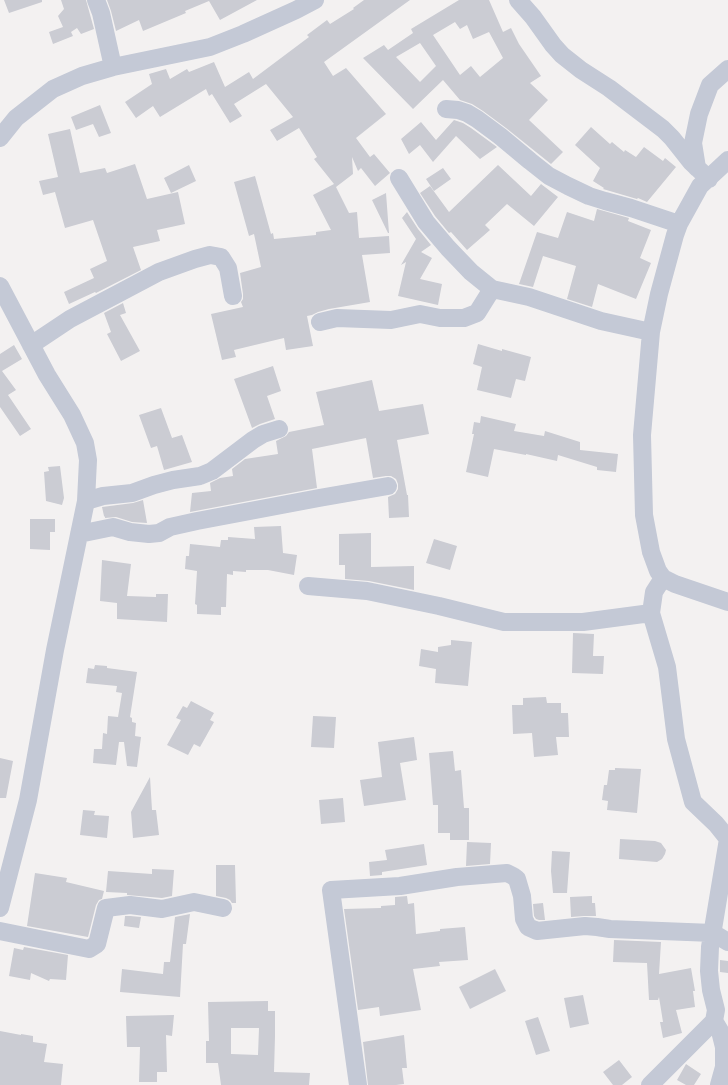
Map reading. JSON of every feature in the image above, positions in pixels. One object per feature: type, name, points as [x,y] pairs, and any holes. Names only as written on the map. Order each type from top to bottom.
[{"type":"street","points":[[96,0],[101,14],[113,67]]},
{"type":"street","points":[[0,138],[16,118],[53,89],[82,76],[113,67],[210,47],[243,34],[316,0]]},
{"type":"street","points":[[518,0],[562,55],[581,70],[610,88],[662,129],[672,138],[691,162],[703,173]]},
{"type":"street","points":[[728,69],[710,85],[699,114],[693,144],[703,173],[700,186],[679,224],[668,257],[659,294],[651,332],[642,435],[644,515],[651,552],[658,572],[663,578],[675,584],[728,602]]},
{"type":"street","points":[[446,109],[458,110],[477,119],[549,176],[568,186],[589,196],[632,208],[679,224]]},
{"type":"street","points":[[703,173],[728,160]]},
{"type":"street","points":[[400,178],[430,227],[470,272],[492,289],[530,297],[601,320],[651,332]]},
{"type":"street","points":[[31,345],[70,318],[159,272],[210,255],[221,257],[228,268],[233,296]]},
{"type":"street","points":[[0,286],[47,375],[72,415],[85,443],[88,460],[86,501],[55,650],[28,800],[0,908]]},
{"type":"street","points":[[320,322],[337,318],[391,320],[420,314],[440,318],[464,318],[477,313],[492,289]]},
{"type":"street","points":[[86,501],[103,496],[132,493],[173,480],[200,476],[212,471],[263,434],[279,429]]},
{"type":"street","points":[[79,534],[113,527],[130,532],[149,534],[159,533],[170,527],[197,521],[388,486]]},
{"type":"street","points":[[663,578],[654,592],[651,613],[668,667],[676,739],[693,802],[716,824],[728,839],[720,937],[710,947],[709,971],[711,990],[721,1025],[720,1031],[724,1047],[724,1067],[719,1085]]},
{"type":"street","points":[[308,586],[368,591],[504,622],[584,622],[651,613]]},
{"type":"street","points":[[358,1085],[331,890],[400,886],[457,877],[507,873],[518,879],[522,896],[524,919],[528,927],[537,931],[597,926],[720,937]]},
{"type":"street","points":[[0,931],[89,949],[97,944],[106,908],[130,905],[162,909],[194,902],[223,908]]},
{"type":"street","points":[[650,1085],[721,1025]]},
{"type":"building","points":[[4,0],[42,0],[42,2],[9,13]]},
{"type":"building","points":[[61,0],[86,0],[94,29],[81,34],[77,28],[71,32],[73,36],[53,44],[49,32],[63,27],[58,16],[64,9]]},
{"type":"building","points":[[107,0],[257,0],[220,20],[209,1],[185,11],[186,13],[143,31],[139,20],[116,31]]},
{"type":"building","points":[[364,0],[410,0],[324,62],[333,76],[346,68],[386,114],[356,138],[370,157],[374,154],[390,173],[375,186],[361,168],[358,171],[352,157],[353,174],[336,187],[349,213],[357,212],[359,238],[389,236],[390,253],[362,255],[370,302],[329,309],[307,316],[313,346],[286,350],[284,338],[234,350],[236,357],[222,360],[211,314],[243,307],[241,302],[243,299],[243,294],[240,273],[261,267],[254,234],[249,236],[234,182],[255,176],[271,234],[273,233],[274,239],[316,235],[316,232],[331,230],[313,195],[334,184],[314,159],[317,157],[299,128],[277,141],[270,130],[293,117],[266,84],[234,104],[242,116],[230,123],[212,94],[209,96],[206,89],[160,117],[153,106],[136,118],[125,102],[152,84],[149,74],[166,69],[170,79],[187,69],[189,72],[214,62],[225,87],[249,72],[253,79],[309,37],[307,35],[327,20],[330,24],[354,9],[353,8]]},
{"type":"building","points":[[459,0],[489,0],[503,32],[511,28],[519,44],[541,76],[530,83],[548,100],[529,120],[563,152],[551,164],[483,111],[472,104],[460,100],[443,80],[413,109],[363,58],[384,45],[388,50],[413,33],[411,29]],"holes":[[[455,22],[460,29],[467,25],[473,39],[489,32],[503,58],[480,77],[471,66],[460,75],[433,35]],[[420,43],[436,66],[420,82],[396,57]]]},
{"type":"building","points":[[100,105],[111,133],[99,137],[93,124],[76,130],[71,117]]},
{"type":"building","points":[[454,120],[471,128],[497,147],[480,159],[456,136],[433,162],[420,145],[409,154],[401,139],[421,122],[436,140]]},
{"type":"building","points":[[591,127],[610,144],[612,142],[624,152],[625,150],[636,157],[644,147],[663,161],[665,158],[676,167],[647,202],[638,198],[637,199],[603,189],[604,188],[593,181],[600,168],[575,145]]},
{"type":"building","points":[[70,129],[80,173],[105,168],[107,173],[135,164],[147,199],[178,192],[185,224],[157,230],[160,241],[133,247],[141,270],[96,293],[95,292],[69,304],[64,292],[94,278],[90,269],[107,261],[93,220],[65,228],[55,192],[43,195],[39,181],[58,177],[48,134]]},
{"type":"building","points":[[189,165],[196,181],[171,193],[164,178]]},
{"type":"building","points":[[498,165],[531,196],[541,184],[558,197],[534,226],[507,204],[485,225],[490,230],[467,250],[451,232],[449,233],[435,216],[420,193],[430,186],[449,212]]},
{"type":"building","points":[[443,168],[451,179],[434,191],[426,179]]},
{"type":"building","points":[[386,193],[389,233],[372,200]]},
{"type":"building","points":[[597,209],[629,218],[628,221],[651,230],[640,258],[651,263],[636,299],[598,284],[592,307],[567,299],[576,266],[543,256],[533,287],[519,284],[537,232],[558,238],[567,212],[594,221]]},
{"type":"building","points":[[407,212],[431,245],[421,252],[432,258],[420,279],[442,284],[438,305],[398,296],[406,262],[401,265],[416,239],[402,218]]},
{"type":"building","points":[[123,303],[126,313],[120,315],[140,351],[121,361],[107,334],[111,332],[104,313]]},
{"type":"building","points":[[478,344],[531,357],[525,381],[516,379],[511,398],[477,390],[482,367],[473,364]]},
{"type":"building","points":[[14,345],[22,359],[2,371],[16,390],[8,395],[31,429],[20,436],[0,407],[0,354]]},
{"type":"building","points":[[273,366],[281,391],[267,396],[275,419],[252,428],[234,379]]},
{"type":"building","points":[[372,380],[379,411],[423,404],[429,434],[397,440],[408,495],[409,517],[389,518],[388,497],[395,494],[398,489],[398,484],[396,479],[391,476],[373,478],[366,438],[312,449],[317,488],[190,512],[192,493],[211,491],[210,483],[220,478],[233,476],[232,469],[245,459],[278,454],[276,441],[286,436],[289,432],[324,425],[316,392]]},
{"type":"building","points":[[161,408],[172,438],[182,435],[192,462],[164,470],[157,446],[151,448],[139,415]]},
{"type":"building","points":[[481,416],[516,424],[514,431],[544,436],[545,431],[580,442],[580,450],[618,454],[616,472],[597,470],[597,467],[558,455],[557,461],[494,449],[488,477],[466,472],[474,434],[472,434],[474,422],[480,423]]},
{"type":"building","points":[[60,466],[64,498],[62,505],[46,501],[44,472],[49,471],[48,467]]},
{"type":"building","points":[[143,500],[147,523],[132,522],[116,517],[105,518],[104,516],[102,507],[133,503]]},
{"type":"building","points":[[30,519],[55,519],[55,532],[50,532],[50,550],[30,549]]},
{"type":"building","points":[[281,526],[283,553],[297,555],[294,575],[268,570],[246,570],[246,572],[233,571],[233,575],[227,574],[226,607],[221,607],[221,615],[197,614],[197,605],[195,604],[197,571],[185,569],[186,556],[189,556],[190,544],[220,547],[221,540],[228,540],[228,537],[255,539],[254,527]]},
{"type":"building","points":[[371,533],[371,567],[414,566],[414,590],[369,581],[345,579],[345,565],[339,565],[339,534]]},
{"type":"building","points":[[434,539],[457,546],[450,570],[426,563]]},
{"type":"building","points":[[102,560],[131,564],[127,596],[156,597],[156,594],[168,594],[167,622],[117,619],[117,603],[100,601]]},
{"type":"building","points":[[573,633],[594,634],[593,656],[604,656],[603,674],[572,673]]},
{"type":"building","points":[[451,640],[472,642],[468,686],[435,683],[436,669],[419,666],[421,649],[438,652],[438,647],[451,645]]},
{"type":"building","points":[[95,665],[137,672],[130,717],[132,718],[132,722],[136,723],[135,736],[141,737],[137,767],[127,766],[124,742],[119,742],[116,765],[93,763],[94,749],[102,749],[103,733],[107,734],[108,716],[118,717],[122,693],[116,692],[117,686],[86,683],[88,668],[94,669]]},
{"type":"building","points":[[546,697],[547,703],[561,703],[561,713],[568,713],[569,737],[556,737],[558,755],[534,757],[532,733],[513,734],[512,705],[523,705],[523,698]]},
{"type":"building","points":[[191,701],[214,713],[210,720],[214,722],[200,747],[194,744],[188,755],[167,745],[181,720],[176,718],[183,706],[187,708]]},
{"type":"building","points":[[313,716],[336,717],[334,748],[311,747]]},
{"type":"building","points":[[414,737],[417,760],[400,763],[406,800],[364,806],[360,780],[382,777],[378,742]]},
{"type":"building","points":[[453,751],[455,771],[461,770],[464,808],[469,808],[469,840],[450,840],[450,833],[438,833],[438,805],[433,805],[429,753]]},
{"type":"building","points":[[0,758],[13,761],[6,798],[0,798]]},
{"type":"building","points":[[615,768],[641,769],[637,813],[607,810],[608,801],[602,800],[604,785],[607,785],[609,770],[615,770]]},
{"type":"building","points":[[150,777],[152,810],[156,810],[159,835],[133,838],[131,812]]},
{"type":"building","points":[[343,798],[345,822],[321,824],[319,800]]},
{"type":"building","points":[[83,810],[95,811],[94,815],[109,816],[107,838],[80,835]]},
{"type":"building","points":[[620,839],[655,841],[661,843],[666,850],[665,854],[662,859],[657,862],[619,859]]},
{"type":"building","points":[[467,842],[491,843],[490,864],[466,866]]},
{"type":"building","points":[[424,844],[427,865],[382,872],[382,875],[370,876],[369,862],[387,860],[385,850]]},
{"type":"building","points":[[552,851],[570,852],[567,893],[553,893],[551,871]]},
{"type":"building","points":[[216,865],[235,865],[236,903],[232,903],[226,898],[216,896]]},
{"type":"building","points":[[152,869],[174,870],[172,896],[162,898],[127,895],[127,893],[106,892],[108,871],[152,874]]},
{"type":"building","points":[[35,873],[67,878],[66,882],[104,891],[102,899],[99,900],[96,905],[88,937],[27,926]]},
{"type":"building","points":[[407,896],[408,904],[414,903],[416,934],[440,931],[440,929],[465,927],[468,960],[439,962],[440,966],[413,969],[421,1010],[380,1016],[379,1007],[358,1010],[344,909],[381,908],[381,906],[395,905],[395,897]]},
{"type":"building","points":[[592,896],[592,903],[595,903],[596,916],[571,917],[570,897]]},
{"type":"building","points":[[543,903],[545,920],[536,919],[534,916],[533,904]]},
{"type":"building","points":[[190,914],[186,944],[183,944],[180,997],[120,992],[122,969],[163,974],[164,962],[170,962],[175,917]]},
{"type":"building","points":[[125,916],[141,917],[139,928],[124,926]]},
{"type":"building","points":[[614,940],[661,942],[659,974],[691,968],[695,991],[693,991],[695,1007],[676,1010],[682,1033],[663,1038],[660,1022],[663,1022],[659,997],[658,1000],[649,1000],[647,963],[613,962]]},
{"type":"building","points":[[24,947],[68,955],[66,980],[50,979],[49,981],[31,973],[30,980],[9,976],[14,948],[23,950]]},
{"type":"building","points":[[720,960],[728,961],[728,973],[720,972]]},
{"type":"building","points":[[495,969],[506,991],[470,1009],[459,987]]},
{"type":"building","points":[[583,995],[589,1024],[570,1028],[564,998]]},
{"type":"building","points":[[268,1001],[268,1011],[275,1011],[274,1072],[310,1073],[309,1085],[221,1085],[218,1063],[206,1063],[206,1041],[209,1041],[208,1002]],"holes":[[[231,1028],[259,1028],[258,1055],[231,1054]]]},
{"type":"building","points":[[174,1015],[172,1036],[166,1035],[167,1072],[157,1072],[157,1082],[139,1082],[140,1047],[127,1047],[126,1016]]},
{"type":"building","points":[[538,1017],[550,1051],[536,1055],[525,1021]]},
{"type":"building","points":[[0,1031],[33,1036],[33,1042],[47,1044],[44,1062],[63,1064],[61,1085],[0,1085]]},
{"type":"building","points":[[404,1035],[407,1068],[402,1068],[404,1084],[368,1085],[363,1042]]},
{"type":"building","points":[[619,1060],[632,1077],[622,1085],[613,1085],[603,1072]]},
{"type":"building","points":[[686,1064],[701,1074],[694,1085],[686,1085],[677,1080]]}]
